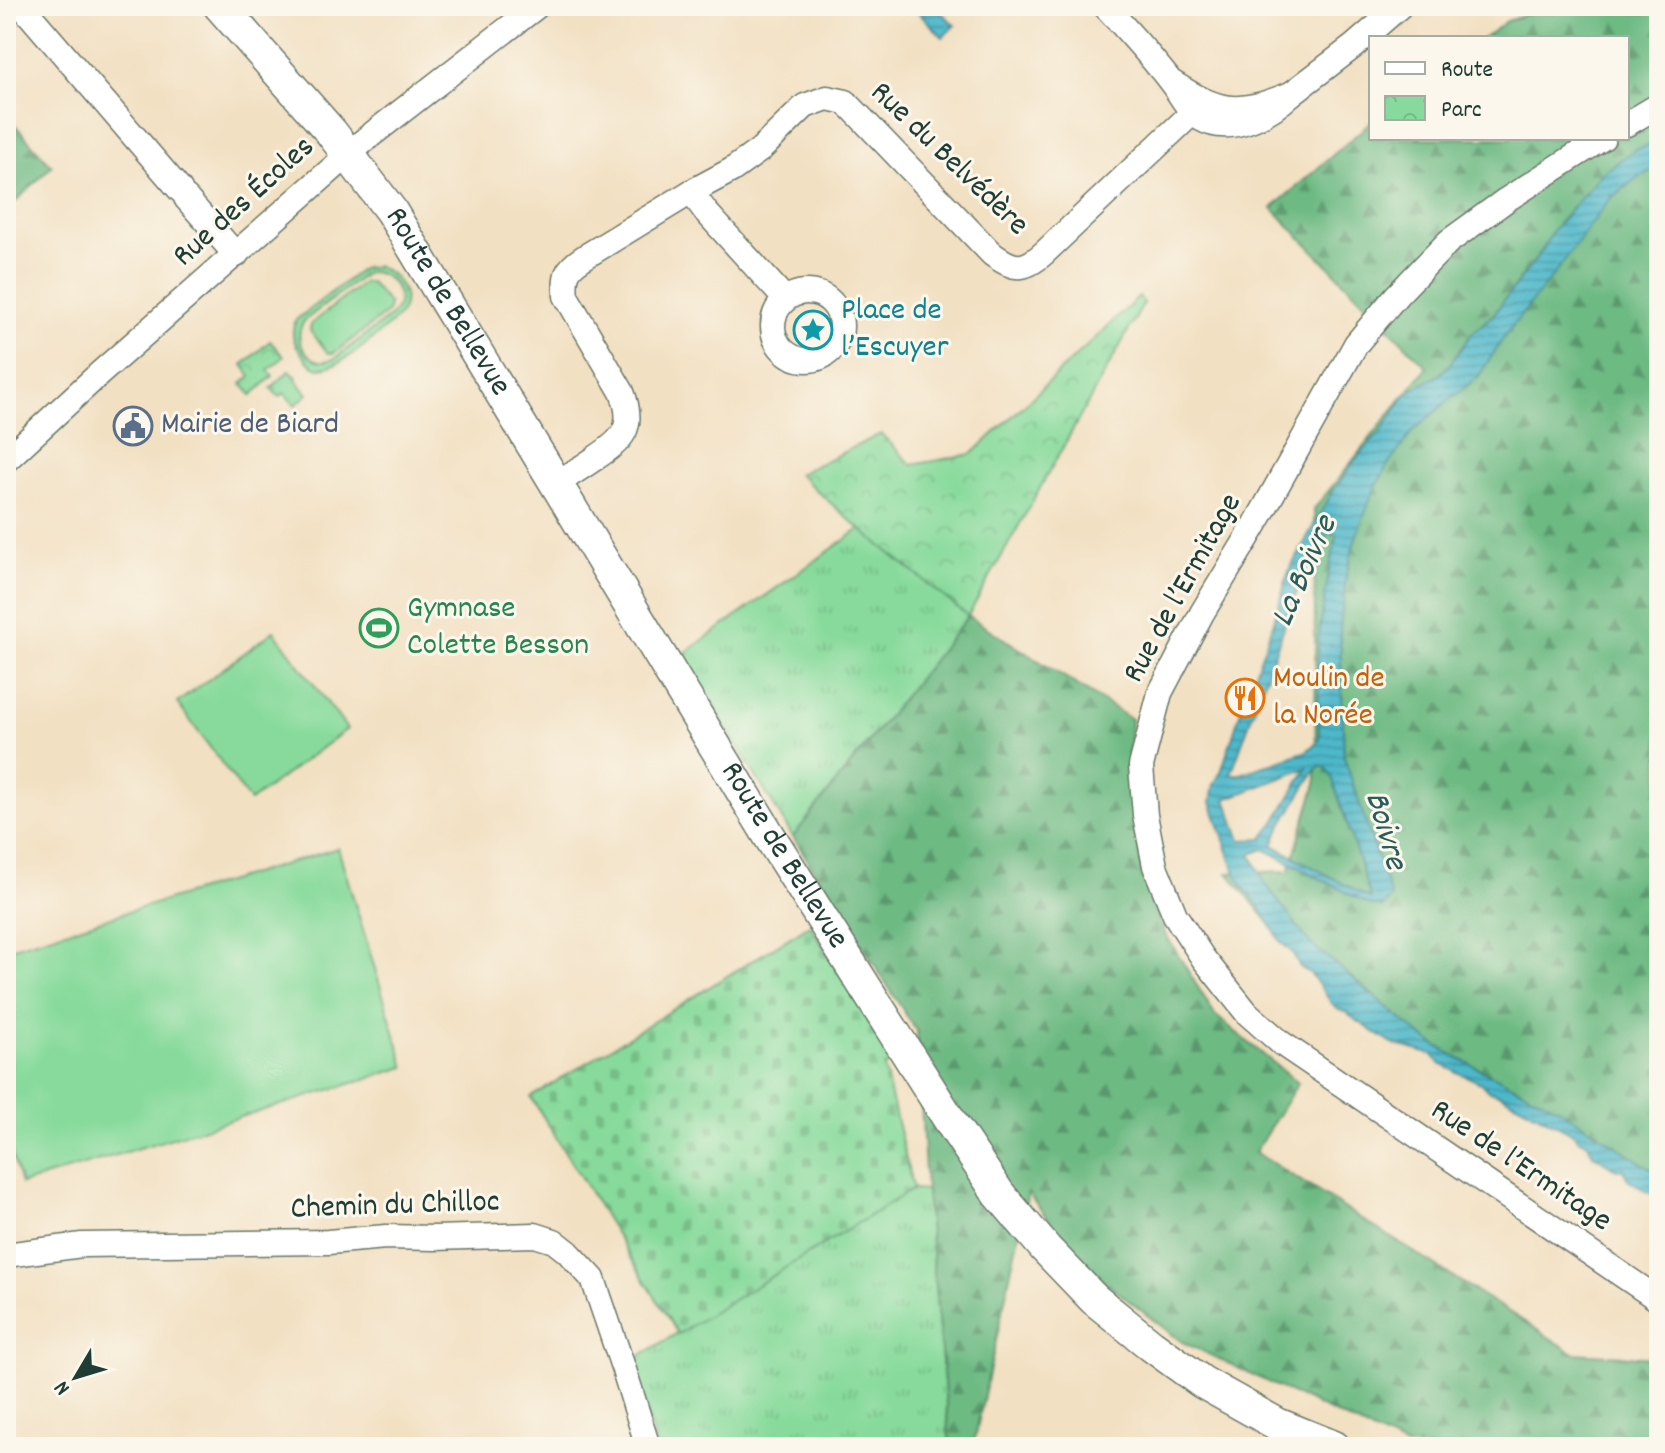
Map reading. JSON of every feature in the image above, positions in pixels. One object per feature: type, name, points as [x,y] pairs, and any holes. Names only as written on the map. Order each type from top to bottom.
[{"type":"street","points":[[22,6],[236,255]]},
{"type":"street","name":"Route de Bellevue","points":[[220,6],[331,132],[391,211],[770,837],[999,1194],[1094,1299],[1151,1345],[1202,1382],[1277,1424],[1334,1447]]},
{"type":"street","name":"Rue des Écoles","points":[[6,460],[348,154],[537,6]]},
{"type":"street","points":[[1105,6],[1187,105],[1198,106],[1202,119],[1221,124],[1259,117],[1280,104],[1400,6]]},
{"type":"street","name":"Rue du Belvédère","points":[[556,484],[613,447],[625,434],[628,421],[628,408],[622,392],[566,296],[567,273],[583,258],[732,170],[760,150],[805,106],[827,98],[846,102],[992,254],[1005,264],[1019,267],[1033,263],[1198,106]]},
{"type":"street","points":[[1629,123],[1659,105]]},
{"type":"street","name":"Rue de l’Ermitage","points":[[1600,140],[1506,200],[1448,242],[1356,344],[1174,664],[1160,693],[1141,766],[1145,815],[1155,866],[1175,915],[1203,958],[1247,1013],[1281,1043],[1659,1300]]},
{"type":"street","points":[[691,192],[785,299]]},
{"type":"street","name":"Chemin du Chilloc","points":[[6,1255],[82,1245],[535,1235],[554,1241],[593,1279],[648,1447]]},
{"type":"green space","points":[[1552,6],[1659,6],[1659,1181],[1321,986],[1228,873],[1289,871],[1316,784],[1314,509],[1427,367],[1272,208],[1369,124],[1369,140],[1629,140],[1629,36],[1487,36],[1507,21]]},
{"type":"green space","points":[[6,115],[52,166],[6,211]]},
{"type":"green space","points":[[375,266],[398,281],[404,296],[401,312],[379,334],[346,359],[324,368],[313,366],[295,342],[293,332],[296,320],[362,269]],"holes":[[[365,274],[380,274],[392,282],[398,295],[396,309],[391,316],[335,358],[326,361],[311,357],[299,336],[305,320]]]},
{"type":"green space","points":[[364,282],[371,283],[389,304],[387,313],[334,353],[328,353],[310,330],[311,324]]},
{"type":"green space","points":[[1139,297],[1144,303],[968,616],[860,529],[798,474],[881,434],[912,465],[972,454]]},
{"type":"green space","points":[[270,341],[284,357],[268,370],[273,376],[252,395],[242,384],[251,376],[243,365]]},
{"type":"green space","points":[[290,370],[308,394],[295,405],[284,393],[279,397],[271,388]]},
{"type":"green space","points":[[860,529],[968,616],[793,837],[682,655]]},
{"type":"green space","points":[[968,616],[1131,719],[1129,762],[1142,875],[1164,932],[1215,1015],[1298,1083],[1255,1152],[1574,1353],[1659,1358],[1659,1447],[1406,1447],[1182,1342],[1085,1267],[1028,1193],[973,1447],[950,1447],[926,1190],[917,1032],[793,837]]},
{"type":"green space","points":[[274,631],[347,729],[250,801],[177,703]]},
{"type":"green space","points":[[338,848],[405,1067],[21,1184],[6,1136],[6,949]]},
{"type":"green space","points":[[810,925],[885,1047],[889,1064],[884,1067],[913,1189],[678,1334],[531,1097]]},
{"type":"green space","points":[[913,1189],[926,1190],[950,1447],[657,1447],[630,1362]]},
{"type":"water","points":[[926,6],[935,6],[955,25],[943,37],[919,13]]},
{"type":"water","points":[[1659,142],[1659,167],[1637,178],[1610,199],[1507,333],[1478,377],[1413,431],[1386,468],[1355,540],[1346,577],[1340,628],[1344,757],[1391,897],[1383,907],[1372,906],[1264,849],[1251,854],[1265,883],[1309,942],[1424,1038],[1560,1109],[1659,1174],[1659,1199],[1628,1179],[1623,1170],[1614,1168],[1593,1154],[1588,1143],[1574,1134],[1500,1094],[1488,1091],[1481,1083],[1440,1064],[1433,1055],[1391,1043],[1333,1005],[1311,974],[1300,967],[1292,952],[1281,942],[1242,885],[1211,802],[1214,784],[1221,772],[1289,571],[1332,492],[1359,455],[1380,433],[1408,392],[1439,375],[1449,365],[1472,333],[1492,316],[1543,249],[1553,230],[1601,174],[1634,150]],"holes":[[[1332,533],[1337,535],[1318,640],[1319,740],[1307,751],[1241,774],[1231,774],[1304,572],[1324,537]],[[1325,767],[1332,777],[1371,899],[1273,845],[1316,769]],[[1307,768],[1262,839],[1241,840],[1226,799]]]},
{"type":"place","name":"Place de l’Escuyer","points":[[813,330]]},
{"type":"place","name":"Mairie de Biard","points":[[133,426]]},
{"type":"place","name":"Gymnase Colette Besson","points":[[379,628]]},
{"type":"place","name":"Moulin de la Norée","points":[[1245,698]]},
{"type":"water label","name":"La Boivre","points":[[1306,572]]},
{"type":"water label","name":"Boivre","points":[[1384,831]]}]
